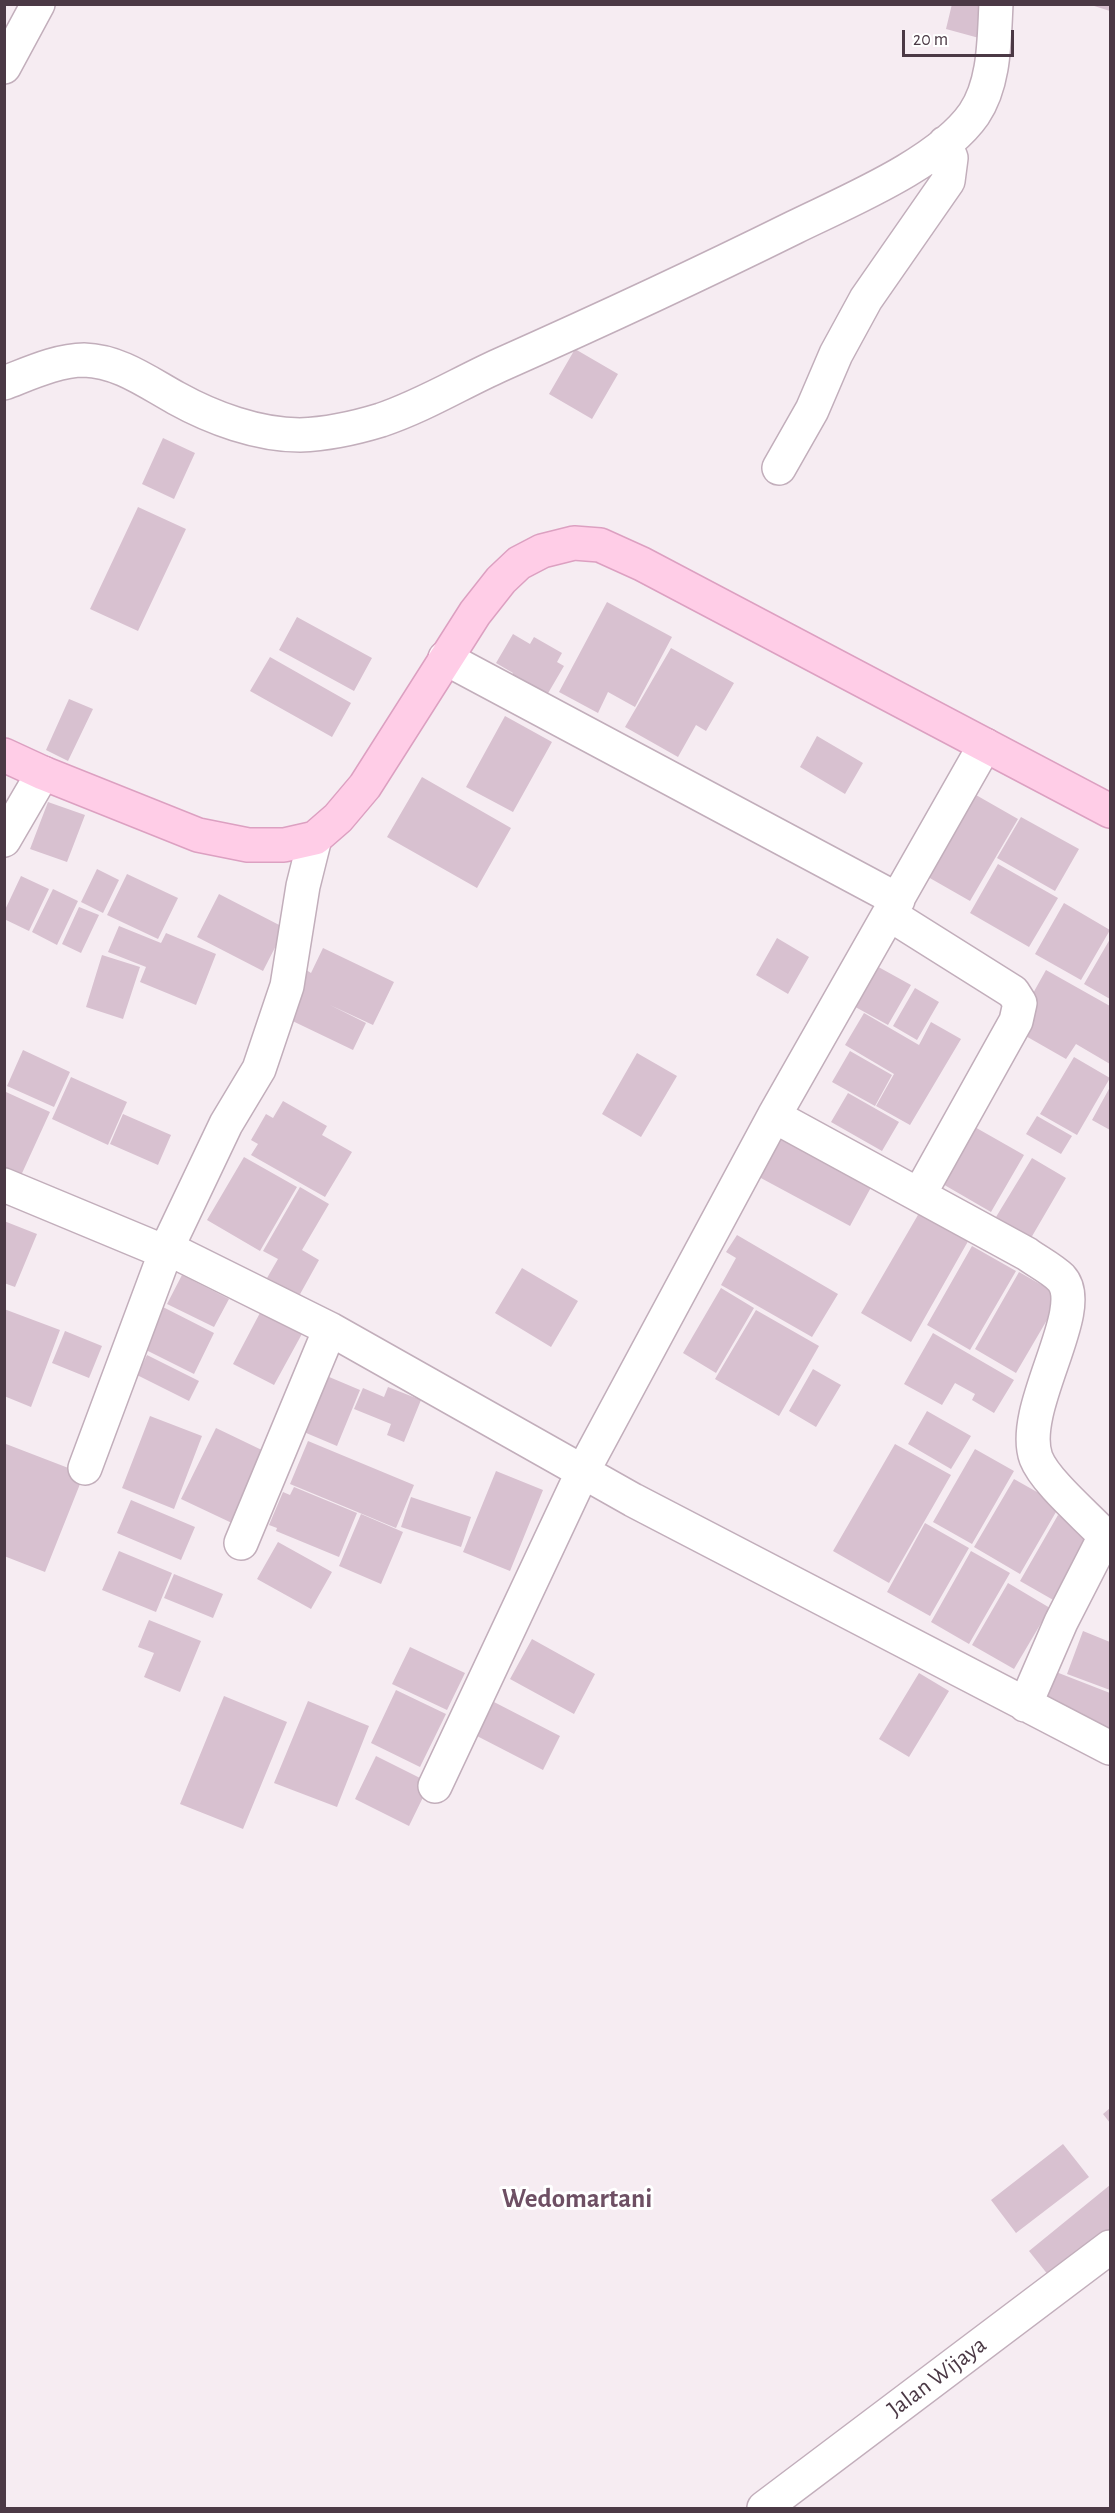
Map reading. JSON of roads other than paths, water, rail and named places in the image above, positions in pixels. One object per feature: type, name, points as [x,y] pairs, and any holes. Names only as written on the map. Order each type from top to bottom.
[{"type":"main road","points":[[4,755],[198,835],[248,845],[285,845],[315,838],[338,818],[365,786],[445,658],[475,613],[501,580],[519,563],[542,550],[574,543],[600,545],[807,650],[1110,811]]},
{"type":"street","points":[[4,67],[38,4]]},
{"type":"street","points":[[4,383],[63,363],[92,362],[134,373],[179,400],[230,423],[297,435],[335,432],[382,419],[424,403],[471,378],[669,289],[893,178],[945,143],[974,114],[987,83],[994,46],[996,4]]},
{"type":"street","points":[[779,468],[812,410],[836,354],[866,299],[948,181],[951,158],[945,143]]},
{"type":"street","points":[[445,658],[893,907],[1013,992],[1020,1004],[1016,1021],[919,1195]]},
{"type":"street","points":[[435,1786],[583,1471],[774,1116],[985,745]]},
{"type":"street","points":[[4,840],[43,773]]},
{"type":"street","points":[[85,1468],[166,1250],[221,1135],[259,1069],[287,986],[303,886],[315,838]]},
{"type":"street","points":[[774,1116],[1028,1254],[1062,1278],[1068,1292],[1067,1315],[1032,1429],[1033,1443],[1037,1459],[1053,1483],[1102,1533],[1102,1542],[1061,1622],[1025,1705]]},
{"type":"street","points":[[4,1185],[166,1250],[330,1329],[583,1471],[1110,1748]]},
{"type":"street","points":[[242,1543],[330,1329]]},
{"type":"street","name":"Jalan Wijaya","points":[[764,2508],[1110,2247]]},
{"type":"district","name":"Wedomartani","points":[[577,2199]]}]
